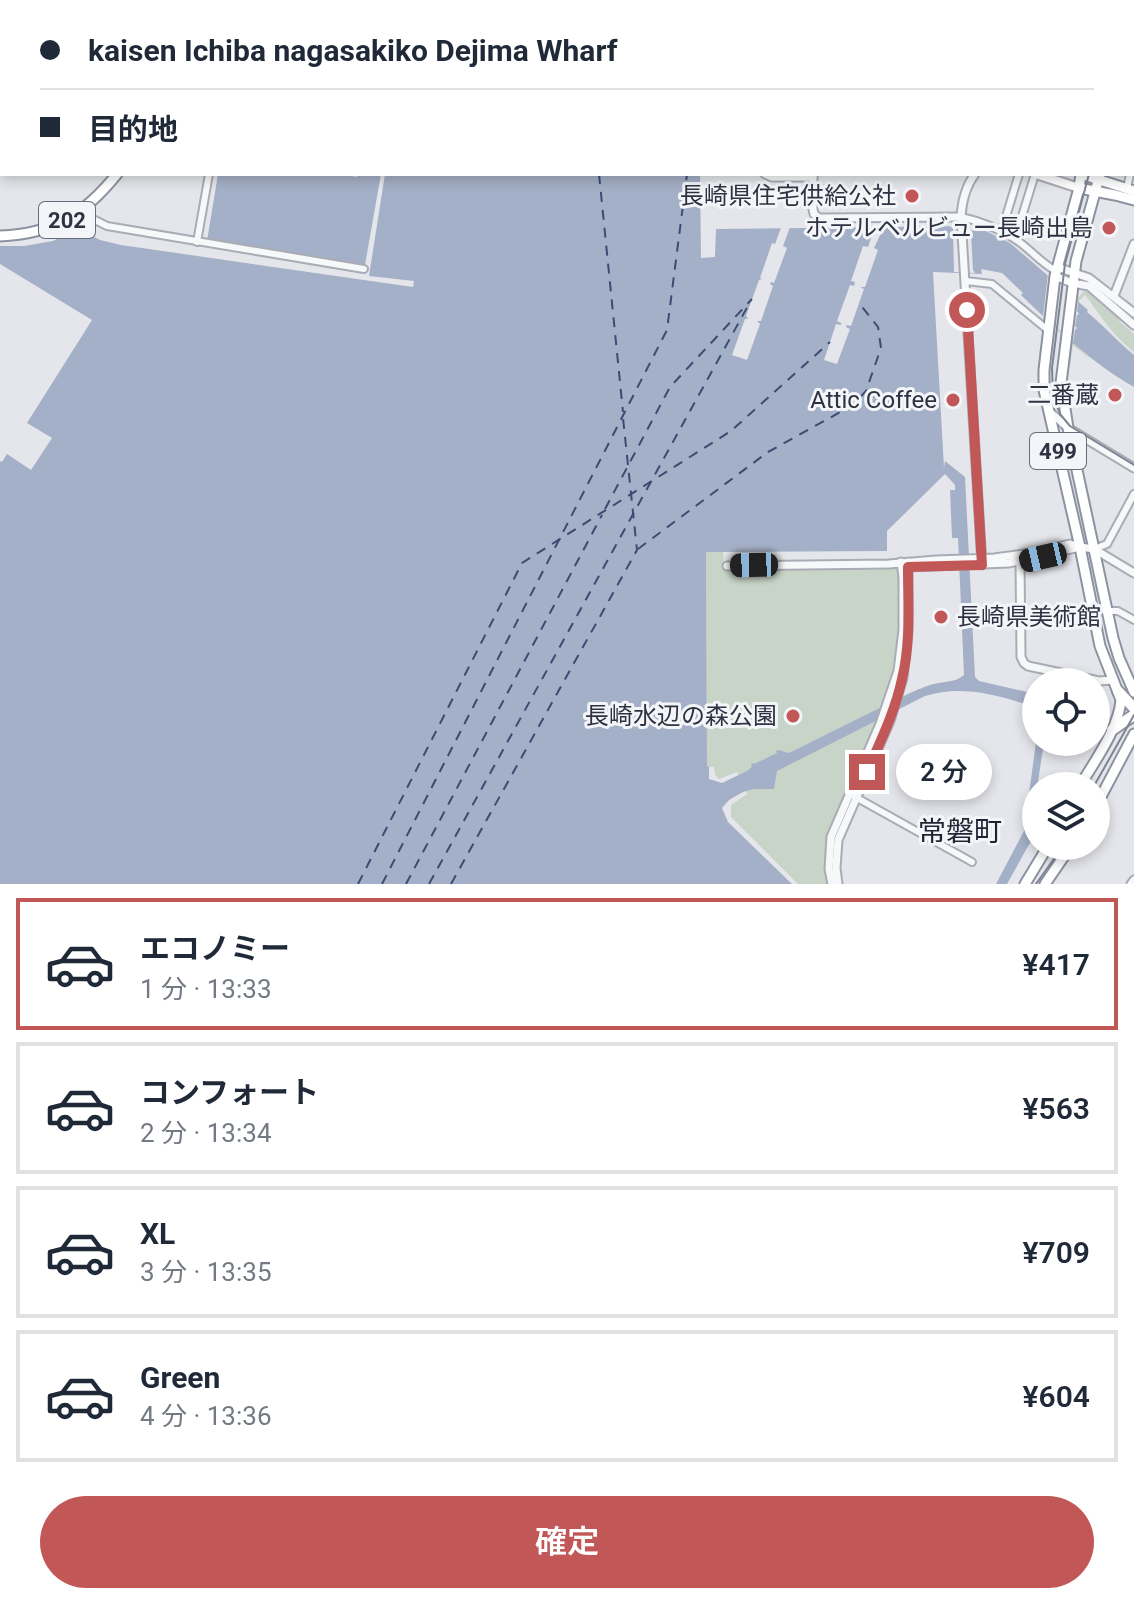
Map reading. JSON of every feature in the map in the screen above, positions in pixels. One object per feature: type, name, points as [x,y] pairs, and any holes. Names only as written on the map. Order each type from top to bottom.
[{"type":"highway","name":"202","points":[[0,236],[43,231],[64,222],[96,198],[115,176]]},
{"type":"highway","points":[[1081,176],[1079,188],[1134,200]]},
{"type":"highway","points":[[1096,191],[1100,177],[1131,190]]},
{"type":"highway","name":"499","points":[[1079,188],[1056,274],[1044,390],[1100,646],[1118,691]]},
{"type":"highway","name":"499","points":[[1096,191],[1073,278],[1061,383],[1113,638],[1134,690]]},
{"type":"highway","points":[[1112,730],[1134,709],[1118,691]]},
{"type":"highway","points":[[1088,772],[1120,709],[1118,691]]},
{"type":"highway","points":[[1110,779],[1134,734]]},
{"type":"highway","points":[[1025,884],[1040,860]]},
{"type":"highway","points":[[1045,884],[1061,860]]},
{"type":"main road","points":[[1042,176],[1079,188]]},
{"type":"street","points":[[197,242],[209,176]]},
{"type":"street","points":[[770,176],[792,176]]},
{"type":"street","points":[[813,176],[813,209],[819,218],[977,221],[1015,239],[1056,274],[1089,278],[1134,313]]},
{"type":"street","points":[[974,176],[962,201],[962,222],[982,562]]},
{"type":"street","points":[[1001,233],[1018,176]]},
{"type":"street","points":[[1015,239],[1035,176]]},
{"type":"street","points":[[79,212],[107,226],[364,269]]},
{"type":"street","points":[[1114,296],[1134,244]]},
{"type":"street","points":[[965,278],[992,284],[1049,332]]},
{"type":"street","points":[[1073,278],[1089,286],[1134,325]]},
{"type":"street","points":[[1049,411],[1068,428],[1134,468]]},
{"type":"street","points":[[1094,549],[1107,544],[1134,494]]},
{"type":"street","points":[[1125,511],[1134,517]]},
{"type":"street","points":[[982,562],[1070,544],[1094,549],[1134,573]]},
{"type":"street","points":[[727,566],[1020,562],[1080,547]]},
{"type":"street","points":[[1020,562],[1021,657],[1024,663],[1099,681],[1113,680]]},
{"type":"street","points":[[832,884],[830,843],[890,721],[903,630],[904,564]]},
{"type":"street","points":[[1107,611],[1118,611],[1134,620]]},
{"type":"street","points":[[1123,668],[1134,675]]},
{"type":"street","points":[[838,884],[838,840],[880,724],[894,696]]},
{"type":"street","points":[[852,796],[972,862]]},
{"type":"green space","points":[[1088,290],[1134,334],[1134,352],[1114,333],[1085,295],[1078,302],[1073,343],[1092,361],[1073,345],[1070,367],[1076,300]]},
{"type":"green space","name":"長崎水辺の森公園","points":[[723,551],[724,568],[892,565],[899,572],[899,634],[894,671],[880,714],[827,842],[825,863],[829,884],[798,884],[731,817],[731,805],[747,794],[737,772],[719,779],[714,767],[707,767],[706,552]]},
{"type":"water","points":[[218,176],[381,176],[365,265],[207,241]]},
{"type":"water","points":[[385,176],[700,176],[701,258],[715,257],[716,229],[976,226],[1010,243],[1088,310],[1134,355],[1134,387],[1075,345],[1002,273],[981,269],[982,274],[933,272],[944,468],[945,461],[965,477],[975,677],[979,681],[1022,691],[1022,703],[968,691],[925,696],[777,771],[774,789],[753,789],[729,800],[722,808],[728,822],[792,884],[0,884],[0,461],[7,454],[31,470],[52,438],[27,423],[92,320],[0,264],[0,246],[53,241],[78,228],[100,240],[121,245],[413,287],[414,281],[369,276]],"holes":[[[945,474],[955,485],[955,490],[950,490],[952,538],[958,538],[964,675],[910,693],[789,753],[778,750],[751,764],[749,770],[722,783],[709,779],[706,552],[887,551],[887,531]]]},
{"type":"water","points":[[1034,756],[1042,756],[1039,772],[1032,772]]},
{"type":"water","points":[[1022,835],[1022,857],[1007,884],[996,884]]},
{"type":"pier","points":[[874,223],[884,227],[874,248],[878,250],[865,287],[860,287],[864,289],[851,326],[846,327],[850,329],[837,364],[824,360],[836,324],[841,325],[837,321],[850,285],[854,286],[855,282],[851,281],[863,246],[868,247]]},
{"type":"pier","points":[[782,225],[790,227],[783,246],[787,248],[774,283],[770,284],[773,286],[761,321],[757,321],[760,324],[747,360],[732,355],[745,319],[748,319],[746,316],[762,279],[772,243],[775,244]]},
{"type":"pier","points":[[950,226],[975,226],[971,232],[975,273],[954,272],[953,229]]},
{"type":"pier","points":[[1048,274],[1078,302],[1079,314],[1073,342],[1043,316]]},
{"type":"ferry route","points":[[599,176],[623,412]]},
{"type":"ferry route","points":[[382,884],[667,330],[687,176]]},
{"type":"ferry route","points":[[605,509],[670,387],[752,299]]},
{"type":"ferry route","points":[[638,549],[768,452],[853,405],[866,391],[881,348],[878,327],[859,303]]},
{"type":"ferry route","points":[[429,884],[749,304]]},
{"type":"ferry route","points":[[358,884],[522,563],[731,431],[830,342]]},
{"type":"ferry route","points":[[451,884],[637,550],[623,418]]},
{"type":"ferry route","points":[[406,884],[602,515]]},
{"type":"tram line","points":[[1088,176],[1065,264],[1052,368],[1053,396],[1060,414],[1070,426],[1134,465]]},
{"type":"tram line","points":[[1102,772],[1134,715]]},
{"type":"tram line","points":[[1036,884],[1053,860]]},
{"type":"place","name":"長崎県住宅供給公社","points":[[912,196]]},
{"type":"place","name":"ホテルベルビュー長崎出島","points":[[1109,228]]},
{"type":"place","name":"二番蔵","points":[[1115,395]]},
{"type":"place","name":"Attic Coffee","points":[[953,400]]},
{"type":"place","name":"長崎県美術館","points":[[941,617]]},
{"type":"place","name":"長崎水辺の森公園","points":[[793,716]]},
{"type":"district","name":"常磐町","points":[[960,831]]},
{"type":"route","points":[[867,772],[890,721],[903,678],[908,631],[908,567],[982,565],[967,310]]}]
